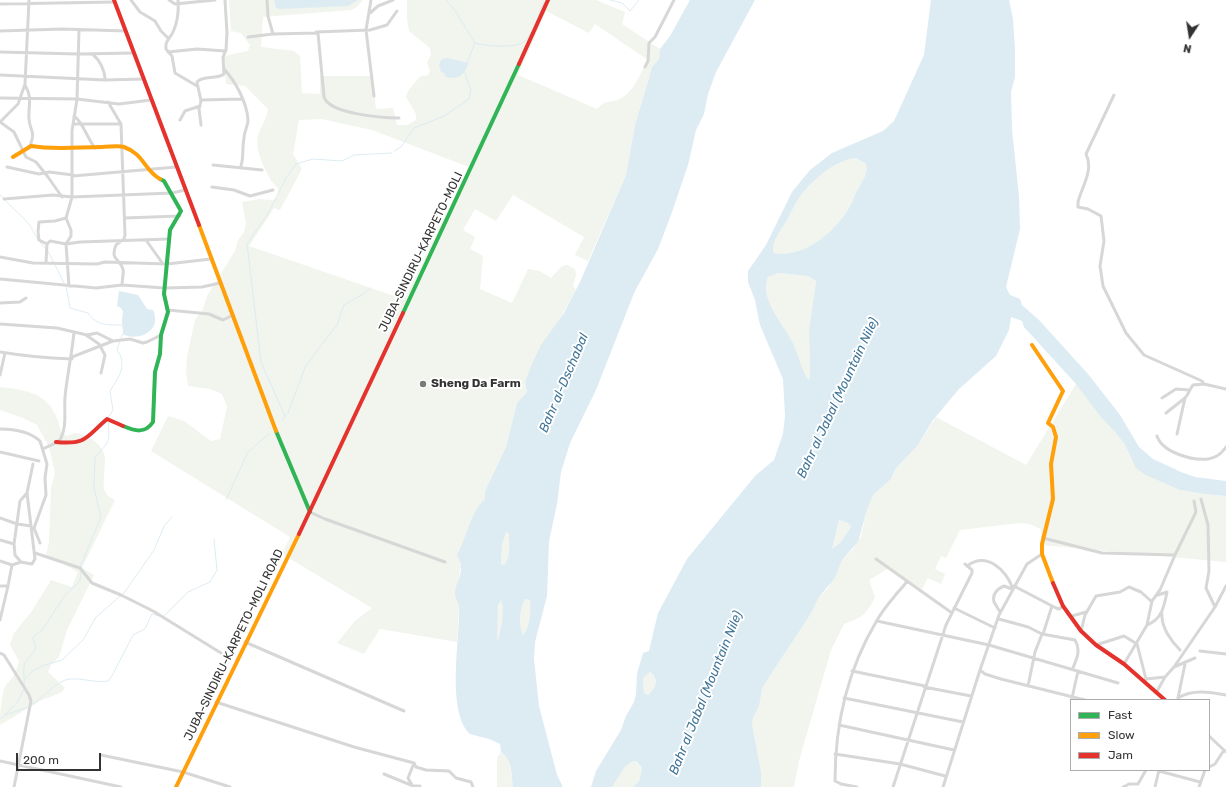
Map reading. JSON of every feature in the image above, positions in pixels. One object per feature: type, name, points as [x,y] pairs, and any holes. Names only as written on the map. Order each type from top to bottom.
[{"type":"main road","name":"JUBA-SINDIRU-KARPETO-MOLI","points":[[310,512],[486,137],[548,0]]},
{"type":"main road","points":[[115,1],[271,418],[310,512]]},
{"type":"main road","points":[[13,157],[30,146],[50,149],[73,147],[123,147],[142,157],[152,174],[164,181],[181,209],[180,216],[172,224],[165,264],[165,288],[168,310],[161,335],[159,358],[155,372],[153,422],[151,428],[146,431],[136,431],[107,419],[84,441],[71,443],[56,442]]},
{"type":"main road","points":[[1032,345],[1063,391],[1048,423],[1053,427],[1056,442],[1051,464],[1053,499],[1043,538],[1042,554],[1063,606],[1072,616],[1081,631],[1096,644],[1146,680],[1156,693],[1164,699]]},
{"type":"main road","name":"JUBA-SINDIRU-KARPETO-MOLI ROAD","points":[[176,787],[245,642],[310,512]]},
{"type":"street","points":[[131,0],[140,12],[155,22],[168,38]]},
{"type":"street","points":[[169,0],[173,4],[178,2],[215,0]]},
{"type":"street","points":[[178,2],[177,22],[166,43],[168,52],[172,56],[175,73],[181,78],[199,80],[223,76],[223,57],[227,33],[225,0]]},
{"type":"street","points":[[267,0],[268,16],[272,34]]},
{"type":"street","points":[[372,0],[366,30],[374,96]]},
{"type":"street","points":[[369,15],[378,6],[393,0]]},
{"type":"street","points":[[645,67],[648,61],[649,43],[655,36],[674,0]]},
{"type":"street","points":[[0,4],[29,2],[115,1]]},
{"type":"street","points":[[29,2],[28,52],[25,84],[21,98],[15,108],[0,122],[14,132],[27,158],[36,162],[62,197]]},
{"type":"street","points":[[248,37],[272,34],[366,30],[388,25],[397,11]]},
{"type":"street","points":[[0,31],[28,29],[126,31]]},
{"type":"street","points":[[69,286],[66,244],[71,236],[71,230],[66,218],[72,197],[72,123],[77,99],[79,30]]},
{"type":"street","points":[[316,32],[319,35],[324,97],[327,103],[338,109],[353,113],[399,118]]},
{"type":"street","points":[[168,52],[197,49],[225,51]]},
{"type":"street","points":[[0,52],[78,54],[134,53]]},
{"type":"street","points":[[92,54],[98,60],[104,72],[105,80]]},
{"type":"street","points":[[224,69],[233,80],[242,99],[248,119],[244,137],[244,155],[241,166]]},
{"type":"street","points":[[0,75],[105,80],[144,79]]},
{"type":"street","points":[[190,80],[198,86]]},
{"type":"street","points":[[199,80],[197,84],[201,100],[201,125]]},
{"type":"street","points":[[25,84],[31,98],[29,118],[33,130],[30,146]]},
{"type":"street","points":[[1114,95],[1086,154],[1089,160],[1090,171],[1082,189],[1078,207],[1088,209],[1100,216],[1104,241],[1100,266],[1102,286],[1126,333],[1144,355],[1202,381],[1204,384]]},
{"type":"street","points":[[0,98],[77,99],[119,104],[151,100]]},
{"type":"street","points":[[201,100],[242,99]]},
{"type":"street","points":[[108,102],[121,124],[123,147],[125,238],[114,249],[114,258],[123,269],[122,285]]},
{"type":"street","points":[[180,120],[185,111],[200,106]]},
{"type":"street","points":[[74,116],[82,124],[86,136],[95,148]]},
{"type":"street","points":[[72,123],[121,124]]},
{"type":"street","points":[[32,139],[36,146]]},
{"type":"street","points":[[213,165],[241,166],[262,170]]},
{"type":"street","points":[[7,167],[39,174],[45,173],[73,176],[176,167]]},
{"type":"street","points":[[212,187],[234,190],[250,196],[273,190]]},
{"type":"street","points":[[4,199],[47,196],[125,196],[172,193],[185,190]]},
{"type":"street","points":[[125,218],[180,216]]},
{"type":"street","points":[[46,244],[39,240],[38,232],[40,222],[55,221],[66,218]]},
{"type":"street","points":[[46,244],[50,241],[66,244],[80,242],[169,239]]},
{"type":"street","points":[[146,240],[165,264]]},
{"type":"street","points":[[46,244],[46,262]]},
{"type":"street","points":[[0,261],[0,257],[33,263],[68,262],[97,264],[105,262],[118,262],[165,264],[211,259]]},
{"type":"street","points":[[0,278],[96,288],[122,285],[165,288],[202,287],[220,283]]},
{"type":"street","points":[[0,303],[20,302],[26,298]]},
{"type":"street","points":[[168,310],[209,314],[224,320],[233,315]]},
{"type":"street","points":[[0,324],[57,328],[84,335],[99,344],[106,356],[101,373]]},
{"type":"street","points":[[43,449],[60,440],[63,432],[66,390],[72,358],[74,332]]},
{"type":"street","points":[[84,335],[97,333],[112,341]]},
{"type":"street","points":[[0,352],[37,358],[72,358],[99,344],[130,339],[146,343],[161,335]]},
{"type":"street","points":[[0,375],[4,353]]},
{"type":"street","points":[[1190,376],[1193,385]]},
{"type":"street","points":[[1166,413],[1188,395],[1189,390],[1193,385],[1204,384],[1226,390]]},
{"type":"street","points":[[1162,398],[1176,389],[1189,390]]},
{"type":"street","points":[[1177,434],[1185,398]]},
{"type":"street","points":[[0,429],[12,429],[29,434],[40,441],[43,449],[47,464],[45,478],[46,495],[34,528],[40,544]]},
{"type":"street","points":[[1157,436],[1158,441],[1168,451],[1196,459],[1214,458],[1226,447]]},
{"type":"street","points":[[0,452],[39,461]]},
{"type":"street","points":[[0,561],[12,565],[21,562],[32,564],[35,552],[27,492],[33,464]]},
{"type":"street","points":[[21,562],[14,556],[14,544],[20,500],[27,492]]},
{"type":"street","points":[[1202,498],[1208,525],[1209,569],[1206,588],[1215,607]]},
{"type":"street","points":[[1124,664],[1147,625],[1152,602],[1157,596],[1196,512],[1194,501]]},
{"type":"street","points":[[310,512],[445,562]]},
{"type":"street","points":[[0,518],[17,524],[31,526]]},
{"type":"street","points":[[1043,538],[1094,552],[1175,555]]},
{"type":"street","points":[[0,540],[14,544]]},
{"type":"street","points":[[35,552],[80,568],[92,583],[153,611],[221,652]]},
{"type":"street","points":[[943,787],[945,776],[971,696],[1000,612],[1026,564],[1042,554]]},
{"type":"street","points":[[876,559],[952,613]]},
{"type":"street","points":[[893,787],[924,687],[943,635],[954,608],[972,573],[972,570],[966,565],[977,561],[986,561],[1004,572],[1013,587]]},
{"type":"street","points":[[0,620],[1,609],[8,586],[12,565]]},
{"type":"street","points":[[834,787],[838,725],[852,671],[877,621],[907,581]]},
{"type":"street","points":[[0,586],[8,586]]},
{"type":"street","points":[[1000,612],[994,602],[995,593],[998,589],[1004,586],[1013,587],[1059,609],[1063,606]]},
{"type":"street","points":[[1156,693],[1165,677],[1174,667],[1215,607],[1226,586]]},
{"type":"street","points":[[1081,631],[1085,615],[1092,600],[1096,596],[1120,592],[1129,587],[1141,592],[1152,602]]},
{"type":"street","points":[[1157,596],[1167,592],[1161,620],[1167,632],[1180,650]]},
{"type":"street","points":[[1028,686],[1038,641],[1043,634],[1052,606]]},
{"type":"street","points":[[954,608],[995,628]]},
{"type":"street","points":[[1072,616],[1088,611]]},
{"type":"street","points":[[1147,625],[1154,622],[1162,614]]},
{"type":"street","points":[[998,619],[1028,627],[1043,634],[1075,640],[1079,646],[1078,656],[1073,668]]},
{"type":"street","points":[[877,621],[989,645],[1033,659],[1073,668],[1078,671],[1118,683]]},
{"type":"street","points":[[1096,644],[1124,636],[1137,644],[1146,680],[1165,677]]},
{"type":"street","points":[[245,642],[404,711]]},
{"type":"street","points":[[1200,651],[1226,654]]},
{"type":"street","points":[[0,653],[4,655],[29,694],[30,701],[14,787]]},
{"type":"street","points":[[1174,667],[1185,664],[1195,658]]},
{"type":"street","points":[[1177,699],[1185,664]]},
{"type":"street","points":[[980,670],[991,676],[1078,699]]},
{"type":"street","points":[[852,671],[971,696]]},
{"type":"street","points":[[1072,698],[1078,671]]},
{"type":"street","points":[[1177,699],[1184,694],[1195,692],[1226,694]]},
{"type":"street","points":[[844,698],[963,722]]},
{"type":"street","points":[[216,702],[354,747],[414,763],[416,767],[422,770],[449,771],[456,778],[472,782],[473,787]]},
{"type":"street","points":[[838,725],[954,750]]},
{"type":"street","points":[[1210,737],[1225,751],[1215,764],[1210,766]]},
{"type":"street","points":[[835,754],[900,764],[945,776]]},
{"type":"street","points":[[101,755],[183,772],[230,787]]},
{"type":"street","points":[[0,760],[121,787]]},
{"type":"street","points":[[413,786],[408,778],[414,763]]},
{"type":"street","points":[[1123,787],[1139,783],[1145,771]]},
{"type":"street","points":[[1155,787],[1159,771]]},
{"type":"street","points":[[1162,771],[1200,782]]},
{"type":"street","points":[[1199,787],[1205,771]]},
{"type":"street","points":[[384,774],[413,786],[420,786]]},
{"type":"street","points":[[835,782],[857,787]]},
{"type":"shaded area","points":[[229,0],[363,0],[356,8],[351,10],[263,17],[261,47],[294,51],[300,56],[302,93],[320,94],[320,76],[372,76],[376,109],[393,108],[397,125],[407,125],[416,120],[416,114],[406,97],[409,89],[419,77],[428,75],[430,71],[427,62],[431,55],[430,48],[409,31],[407,19],[407,0],[596,0],[625,12],[622,24],[660,49],[659,59],[652,67],[635,125],[626,175],[588,261],[575,255],[584,237],[513,195],[496,221],[475,209],[463,230],[475,237],[470,249],[483,256],[480,289],[512,303],[528,269],[540,271],[551,278],[562,266],[567,265],[575,269],[576,275],[573,286],[576,290],[525,382],[527,392],[517,403],[506,447],[485,491],[485,499],[480,504],[463,548],[457,555],[461,567],[455,595],[459,607],[457,642],[380,629],[364,654],[337,643],[355,621],[372,608],[282,554],[290,537],[151,451],[168,416],[184,421],[211,441],[220,439],[227,407],[222,394],[210,389],[188,386],[186,372],[187,356],[195,320],[203,309],[207,296],[235,251],[238,240],[244,232],[246,224],[242,202],[259,199],[273,200],[278,196],[278,188],[270,178],[262,163],[257,141],[268,109],[245,86],[226,84],[224,56],[248,51],[250,45],[241,33],[231,31]],"holes":[[[546,11],[589,33],[595,24],[648,60],[633,87],[625,96],[620,99],[606,102],[597,109],[518,75]],[[322,119],[372,130],[469,167],[405,298],[400,298],[249,246],[274,208],[280,210],[302,169],[293,154],[299,120]]]},
{"type":"shaded area","points":[[856,158],[866,164],[866,174],[843,217],[827,235],[807,248],[786,254],[774,253],[773,245],[777,237],[797,201],[806,189],[833,166],[840,162]]},
{"type":"shaded area","points":[[778,273],[808,276],[816,281],[809,330],[809,380],[802,368],[793,343],[774,312],[767,294],[766,286],[768,277]]},
{"type":"shaded area","points":[[1076,384],[1124,443],[1132,460],[1180,490],[1226,496],[1226,562],[1041,545],[1041,529],[1029,524],[1020,523],[960,530],[946,558],[941,556],[935,569],[945,574],[941,584],[928,578],[922,589],[889,568],[869,580],[875,597],[872,603],[863,615],[844,624],[831,650],[799,761],[794,787],[761,787],[761,772],[752,725],[762,688],[810,615],[819,597],[828,588],[842,560],[854,548],[861,536],[867,510],[873,495],[891,479],[896,468],[918,445],[936,417],[1026,465]]},
{"type":"shaded area","points":[[0,387],[32,393],[40,397],[53,410],[61,432],[67,436],[75,433],[81,434],[90,438],[99,445],[105,459],[104,490],[108,496],[115,500],[82,568],[94,575],[67,630],[59,657],[51,665],[48,672],[65,688],[62,692],[40,701],[0,725],[1,705],[4,689],[14,674],[19,661],[10,645],[14,633],[32,611],[51,580],[72,587],[78,572],[46,555],[49,542],[51,488],[55,473],[49,447],[37,425],[23,418],[0,410]]},
{"type":"shaded area","points":[[839,520],[848,523],[851,527],[840,543],[832,549]]},
{"type":"shaded area","points":[[505,532],[509,534],[509,555],[504,565],[501,564],[502,544]]},
{"type":"shaded area","points":[[526,599],[530,600],[530,614],[529,623],[523,635],[520,617],[522,606]]},
{"type":"shaded area","points":[[501,600],[503,608],[502,620],[497,641],[496,630],[499,602]]},
{"type":"shaded area","points":[[650,672],[653,675],[655,684],[649,695],[644,693],[643,678]]},
{"type":"shaded area","points":[[501,752],[509,759],[513,787],[497,787],[497,758]]},
{"type":"shaded area","points":[[632,761],[636,762],[642,768],[639,781],[633,787],[612,787],[628,763]]},
{"type":"water","points":[[274,0],[358,0],[348,6],[280,9],[276,8]]},
{"type":"water","name":"Bahr al-Dschabal","points":[[690,0],[755,0],[716,72],[708,94],[704,114],[696,130],[688,165],[658,249],[634,293],[596,390],[570,443],[561,472],[557,504],[549,541],[547,596],[535,642],[534,659],[539,706],[557,775],[563,787],[513,787],[510,763],[501,752],[500,744],[489,739],[470,734],[463,724],[458,709],[456,674],[459,608],[455,594],[460,577],[461,564],[457,555],[472,518],[480,504],[485,499],[485,491],[506,447],[517,403],[527,392],[525,382],[532,364],[541,345],[564,313],[580,282],[626,175],[635,125],[652,67],[659,59],[660,49],[670,36]],"holes":[[[506,532],[509,534],[509,551],[508,559],[504,565],[501,564],[502,544]],[[526,599],[530,600],[530,619],[523,635],[520,617]],[[501,600],[503,608],[502,620],[497,641],[498,606]]]},
{"type":"water","name":"Bahr al Jabal (Mountain Nile)","points":[[931,0],[1009,0],[1013,19],[1015,49],[1015,77],[1011,92],[1012,130],[1019,196],[1020,229],[1006,287],[1010,295],[1020,299],[1022,305],[1039,320],[1088,374],[1120,415],[1139,447],[1153,459],[1181,472],[1195,477],[1226,481],[1226,496],[1180,490],[1144,474],[1136,468],[1124,443],[1101,417],[1076,384],[1024,327],[1022,321],[1011,317],[1009,330],[996,356],[959,389],[933,420],[918,445],[896,468],[891,479],[873,495],[858,542],[842,560],[834,579],[819,597],[810,615],[762,688],[759,706],[753,718],[752,724],[761,772],[761,787],[633,787],[639,781],[642,768],[637,762],[632,761],[625,767],[612,787],[591,787],[596,771],[621,730],[626,716],[634,702],[636,695],[637,674],[643,653],[649,651],[658,613],[687,559],[755,476],[774,460],[783,434],[785,416],[783,379],[760,325],[755,300],[748,282],[748,271],[766,245],[792,192],[810,170],[832,153],[883,131],[894,121],[924,55]],"holes":[[[856,158],[866,164],[866,171],[865,177],[843,217],[827,235],[807,248],[785,254],[774,253],[773,245],[801,195],[826,171],[840,162]],[[778,273],[808,276],[816,281],[809,330],[809,380],[804,373],[793,343],[770,303],[766,286],[768,277]],[[839,520],[848,523],[851,527],[840,543],[832,549]],[[650,672],[655,678],[656,684],[649,695],[644,693],[643,678]]]},
{"type":"water","points":[[447,58],[468,63],[465,71],[460,76],[450,78],[446,77],[444,73],[441,72],[439,64],[442,59]]},
{"type":"water","points":[[119,291],[138,295],[147,309],[153,310],[155,318],[154,324],[147,333],[135,337],[123,334],[123,312],[121,308],[117,306]]},
{"type":"waterway","points":[[446,0],[456,12],[475,43],[493,46],[515,45],[521,44],[530,34]]},
{"type":"waterway","points":[[610,0],[622,3],[630,11],[639,0]]},
{"type":"waterway","points":[[539,14],[544,2]]},
{"type":"waterway","points":[[467,63],[475,43]]},
{"type":"waterway","points":[[394,151],[401,147],[414,128],[444,116],[469,99],[471,90],[465,73]]},
{"type":"waterway","points":[[285,416],[261,362],[247,244],[269,212],[286,178],[296,164],[313,159],[342,161],[354,155],[392,153]]},
{"type":"waterway","points":[[0,195],[29,225],[38,240]]},
{"type":"waterway","points":[[40,242],[46,249]]},
{"type":"waterway","points":[[48,251],[64,283]]},
{"type":"waterway","points":[[66,286],[70,308],[88,313],[99,323],[123,325]]},
{"type":"waterway","points":[[282,420],[288,413],[306,365],[337,325],[344,305],[370,288]]},
{"type":"waterway","points":[[121,338],[123,334]]},
{"type":"waterway","points":[[108,418],[113,410],[110,391],[119,376],[122,367],[121,357],[117,349],[120,341]]},
{"type":"waterway","points":[[80,567],[101,517],[94,488],[95,457],[104,448],[108,441],[108,421]]},
{"type":"waterway","points":[[226,500],[248,452],[269,434]]},
{"type":"waterway","points":[[25,679],[31,672],[42,666],[62,660],[83,640],[96,617],[124,593],[154,550],[164,526],[172,517]]},
{"type":"waterway","points":[[164,616],[188,592],[210,582],[217,570],[214,539]]},
{"type":"waterway","points":[[24,686],[24,666],[34,651],[34,636],[43,629],[65,595],[80,581],[81,570]]},
{"type":"waterway","points":[[31,705],[65,680],[75,679],[108,681],[133,635],[145,629],[152,614],[159,616]]},
{"type":"waterway","points":[[5,715],[18,701],[24,689]]},
{"type":"waterway","points":[[0,719],[5,715],[29,707]]},
{"type":"traffic: fast","points":[[403,313],[519,64]]},
{"type":"traffic: fast","points":[[123,426],[136,430],[143,430],[150,426],[153,422],[155,372],[160,354],[161,335],[168,312],[164,294],[170,230],[181,211],[164,181],[160,179]]},
{"type":"traffic: fast","points":[[276,431],[310,512]]},
{"type":"traffic: slow","points":[[13,157],[31,146],[57,148],[122,146],[136,154],[150,171],[160,179]]},
{"type":"traffic: slow","points":[[199,225],[276,431]]},
{"type":"traffic: slow","points":[[1032,345],[1063,391],[1048,423],[1053,427],[1056,437],[1051,464],[1053,499],[1042,544],[1042,554],[1053,583]]},
{"type":"traffic: slow","points":[[176,787],[299,534]]},
{"type":"traffic: jam","points":[[114,0],[199,225]]},
{"type":"traffic: jam","points":[[519,64],[548,0]]},
{"type":"traffic: jam","points":[[299,534],[403,313]]},
{"type":"traffic: jam","points":[[56,442],[66,443],[80,441],[90,435],[107,419],[123,426]]},
{"type":"traffic: jam","points":[[1053,583],[1063,606],[1081,631],[1096,645],[1124,664],[1164,699]]},
{"type":"place","name":"Sheng Da Farm","points":[[423,384]]}]
